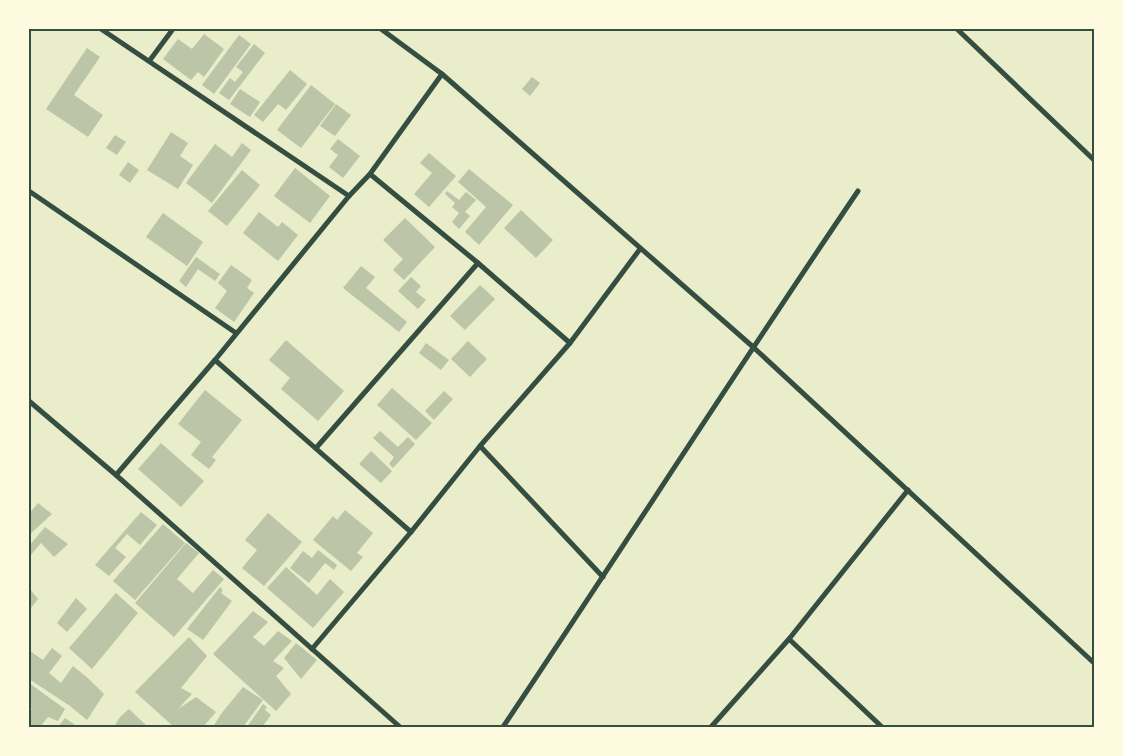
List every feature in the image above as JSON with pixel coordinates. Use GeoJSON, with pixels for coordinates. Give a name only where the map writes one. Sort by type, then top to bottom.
{"type":"FeatureCollection","features":[{"type":"Feature","properties":{"kind":"street"},"geometry":{"type":"LineString","coordinates":[[101,29],[150,60],[349,196]]}},
{"type":"Feature","properties":{"kind":"street"},"geometry":{"type":"LineString","coordinates":[[150,60],[173,29]]}},
{"type":"Feature","properties":{"kind":"street"},"geometry":{"type":"LineString","coordinates":[[381,29],[442,74],[752,346],[1094,663]]}},
{"type":"Feature","properties":{"kind":"street"},"geometry":{"type":"LineString","coordinates":[[957,29],[1094,160]]}},
{"type":"Feature","properties":{"kind":"street"},"geometry":{"type":"LineString","coordinates":[[116,475],[214,360],[349,196],[370,174],[442,74]]}},
{"type":"Feature","properties":{"kind":"street"},"geometry":{"type":"LineString","coordinates":[[370,174],[478,263],[570,343]]}},
{"type":"Feature","properties":{"kind":"street"},"geometry":{"type":"LineString","coordinates":[[29,190],[236,333]]}},
{"type":"Feature","properties":{"kind":"street"},"geometry":{"type":"LineString","coordinates":[[503,727],[604,577],[752,346],[858,191]]}},
{"type":"Feature","properties":{"kind":"street"},"geometry":{"type":"LineString","coordinates":[[312,649],[411,532],[480,446],[570,343],[640,249]]}},
{"type":"Feature","properties":{"kind":"street"},"geometry":{"type":"LineString","coordinates":[[316,448],[478,263]]}},
{"type":"Feature","properties":{"kind":"street"},"geometry":{"type":"LineString","coordinates":[[214,360],[411,532]]}},
{"type":"Feature","properties":{"kind":"street"},"geometry":{"type":"LineString","coordinates":[[29,400],[400,727]]}},
{"type":"Feature","properties":{"kind":"street"},"geometry":{"type":"LineString","coordinates":[[480,446],[604,577]]}},
{"type":"Feature","properties":{"kind":"street"},"geometry":{"type":"LineString","coordinates":[[711,727],[789,639],[908,490]]}},
{"type":"Feature","properties":{"kind":"street"},"geometry":{"type":"LineString","coordinates":[[789,639],[882,727]]}},
{"type":"Feature","properties":{"kind":"building"},"geometry":{"type":"Polygon","coordinates":[[[204,34],[224,49],[204,77],[198,72],[191,80],[163,59],[178,39],[192,49],[204,34]]]}},
{"type":"Feature","properties":{"kind":"building"},"geometry":{"type":"Polygon","coordinates":[[[239,35],[251,44],[214,94],[202,85],[239,35]]]}},
{"type":"Feature","properties":{"kind":"building"},"geometry":{"type":"Polygon","coordinates":[[[254,44],[265,53],[229,100],[219,93],[230,78],[235,82],[243,72],[236,67],[254,44]]]}},
{"type":"Feature","properties":{"kind":"building"},"geometry":{"type":"Polygon","coordinates":[[[87,48],[100,57],[74,95],[103,115],[88,137],[46,109],[87,48]]]}},
{"type":"Feature","properties":{"kind":"building"},"geometry":{"type":"Polygon","coordinates":[[[290,70],[307,84],[286,110],[278,104],[263,122],[254,115],[290,70]]]}},
{"type":"Feature","properties":{"kind":"building"},"geometry":{"type":"Polygon","coordinates":[[[532,77],[540,83],[530,96],[522,89],[532,77]]]}},
{"type":"Feature","properties":{"kind":"building"},"geometry":{"type":"Polygon","coordinates":[[[311,85],[335,104],[301,148],[277,130],[311,85]]]}},
{"type":"Feature","properties":{"kind":"building"},"geometry":{"type":"Polygon","coordinates":[[[240,89],[260,102],[250,117],[230,104],[240,89]]]}},
{"type":"Feature","properties":{"kind":"building"},"geometry":{"type":"Polygon","coordinates":[[[336,104],[351,115],[335,136],[320,126],[336,104]]]}},
{"type":"Feature","properties":{"kind":"building"},"geometry":{"type":"Polygon","coordinates":[[[171,132],[188,143],[180,156],[193,165],[178,189],[147,170],[171,132]]]}},
{"type":"Feature","properties":{"kind":"building"},"geometry":{"type":"Polygon","coordinates":[[[115,135],[126,142],[117,155],[106,148],[115,135]]]}},
{"type":"Feature","properties":{"kind":"building"},"geometry":{"type":"Polygon","coordinates":[[[338,139],[360,156],[343,178],[329,167],[338,155],[330,149],[338,139]]]}},
{"type":"Feature","properties":{"kind":"building"},"geometry":{"type":"Polygon","coordinates":[[[242,143],[251,150],[212,203],[186,183],[215,144],[232,157],[242,143]]]}},
{"type":"Feature","properties":{"kind":"building"},"geometry":{"type":"Polygon","coordinates":[[[429,153],[456,176],[429,207],[414,194],[432,173],[420,163],[429,153]]]}},
{"type":"Feature","properties":{"kind":"building"},"geometry":{"type":"Polygon","coordinates":[[[128,162],[139,170],[130,183],[119,175],[128,162]]]}},
{"type":"Feature","properties":{"kind":"building"},"geometry":{"type":"Polygon","coordinates":[[[295,168],[330,196],[310,223],[274,196],[295,168]]]}},
{"type":"Feature","properties":{"kind":"building"},"geometry":{"type":"Polygon","coordinates":[[[469,169],[513,205],[479,245],[465,232],[486,207],[458,182],[469,169]]]}},
{"type":"Feature","properties":{"kind":"building"},"geometry":{"type":"Polygon","coordinates":[[[242,170],[260,185],[227,226],[208,211],[242,170]]]}},
{"type":"Feature","properties":{"kind":"building"},"geometry":{"type":"Polygon","coordinates":[[[447,191],[459,200],[466,192],[476,200],[465,212],[470,216],[459,229],[452,222],[459,213],[452,207],[455,203],[445,194],[447,191]]]}},
{"type":"Feature","properties":{"kind":"building"},"geometry":{"type":"Polygon","coordinates":[[[521,210],[553,240],[536,258],[504,228],[521,210]]]}},
{"type":"Feature","properties":{"kind":"building"},"geometry":{"type":"Polygon","coordinates":[[[259,212],[278,227],[282,222],[298,235],[278,261],[243,233],[259,212]]]}},
{"type":"Feature","properties":{"kind":"building"},"geometry":{"type":"Polygon","coordinates":[[[163,213],[203,242],[187,266],[146,237],[163,213]]]}},
{"type":"Feature","properties":{"kind":"building"},"geometry":{"type":"Polygon","coordinates":[[[405,218],[435,247],[404,280],[393,270],[403,259],[383,240],[405,218]]]}},
{"type":"Feature","properties":{"kind":"building"},"geometry":{"type":"Polygon","coordinates":[[[196,257],[220,274],[215,281],[198,269],[186,287],[179,281],[196,257]]]}},
{"type":"Feature","properties":{"kind":"building"},"geometry":{"type":"Polygon","coordinates":[[[231,265],[252,280],[247,288],[254,293],[234,322],[215,308],[227,291],[218,283],[231,265]]]}},
{"type":"Feature","properties":{"kind":"building"},"geometry":{"type":"Polygon","coordinates":[[[361,266],[375,277],[366,288],[407,322],[399,332],[343,288],[361,266]]]}},
{"type":"Feature","properties":{"kind":"building"},"geometry":{"type":"Polygon","coordinates":[[[411,277],[421,286],[416,292],[426,300],[418,309],[398,291],[411,277]]]}},
{"type":"Feature","properties":{"kind":"building"},"geometry":{"type":"Polygon","coordinates":[[[480,285],[495,299],[465,330],[450,316],[480,285]]]}},
{"type":"Feature","properties":{"kind":"building"},"geometry":{"type":"Polygon","coordinates":[[[286,340],[344,391],[318,421],[281,389],[290,378],[269,360],[286,340]]]}},
{"type":"Feature","properties":{"kind":"building"},"geometry":{"type":"Polygon","coordinates":[[[468,341],[487,359],[470,377],[451,359],[468,341]]]}},
{"type":"Feature","properties":{"kind":"building"},"geometry":{"type":"Polygon","coordinates":[[[426,343],[449,360],[441,370],[419,353],[426,343]]]}},
{"type":"Feature","properties":{"kind":"building"},"geometry":{"type":"Polygon","coordinates":[[[392,388],[432,423],[416,440],[377,405],[392,388]]]}},
{"type":"Feature","properties":{"kind":"building"},"geometry":{"type":"Polygon","coordinates":[[[205,390],[242,420],[212,457],[216,460],[209,469],[191,455],[201,442],[178,424],[205,390]]]}},
{"type":"Feature","properties":{"kind":"building"},"geometry":{"type":"Polygon","coordinates":[[[444,391],[453,399],[434,420],[425,411],[444,391]]]}},
{"type":"Feature","properties":{"kind":"building"},"geometry":{"type":"Polygon","coordinates":[[[380,431],[398,447],[408,437],[415,444],[393,468],[389,464],[394,457],[373,438],[380,431]]]}},
{"type":"Feature","properties":{"kind":"building"},"geometry":{"type":"Polygon","coordinates":[[[161,443],[204,481],[181,507],[138,469],[161,443]]]}},
{"type":"Feature","properties":{"kind":"building"},"geometry":{"type":"Polygon","coordinates":[[[371,451],[392,471],[381,483],[359,464],[371,451]]]}},
{"type":"Feature","properties":{"kind":"building"},"geometry":{"type":"Polygon","coordinates":[[[38,503],[52,514],[29,535],[29,514],[38,503]]]}},
{"type":"Feature","properties":{"kind":"building"},"geometry":{"type":"Polygon","coordinates":[[[345,510],[373,533],[357,553],[363,557],[351,571],[313,540],[333,516],[337,520],[345,510]]]}},
{"type":"Feature","properties":{"kind":"building"},"geometry":{"type":"Polygon","coordinates":[[[141,512],[157,525],[140,545],[127,534],[115,548],[126,557],[109,576],[95,565],[141,512]]]}},
{"type":"Feature","properties":{"kind":"building"},"geometry":{"type":"Polygon","coordinates":[[[268,513],[302,542],[264,586],[242,568],[257,550],[245,540],[268,513]]]}},
{"type":"Feature","properties":{"kind":"building"},"geometry":{"type":"Polygon","coordinates":[[[163,524],[185,543],[135,600],[113,581],[163,524]]]}},
{"type":"Feature","properties":{"kind":"building"},"geometry":{"type":"Polygon","coordinates":[[[45,527],[68,544],[54,557],[41,543],[29,557],[29,546],[45,527]]]}},
{"type":"Feature","properties":{"kind":"building"},"geometry":{"type":"Polygon","coordinates":[[[186,543],[199,553],[177,579],[193,593],[213,570],[224,579],[174,637],[135,603],[186,543]]]}},
{"type":"Feature","properties":{"kind":"building"},"geometry":{"type":"Polygon","coordinates":[[[318,550],[337,565],[334,570],[325,563],[309,583],[290,568],[303,551],[312,558],[318,550]]]}},
{"type":"Feature","properties":{"kind":"building"},"geometry":{"type":"Polygon","coordinates":[[[286,567],[317,595],[330,579],[344,592],[313,628],[267,588],[286,567]]]}},
{"type":"Feature","properties":{"kind":"building"},"geometry":{"type":"Polygon","coordinates":[[[220,587],[223,590],[221,593],[232,601],[203,640],[187,629],[220,587]]]}},
{"type":"Feature","properties":{"kind":"building"},"geometry":{"type":"Polygon","coordinates":[[[29,588],[38,599],[31,608],[29,606],[29,588]]]}},
{"type":"Feature","properties":{"kind":"building"},"geometry":{"type":"Polygon","coordinates":[[[116,593],[138,613],[92,669],[69,648],[116,593]]]}},
{"type":"Feature","properties":{"kind":"building"},"geometry":{"type":"Polygon","coordinates":[[[76,598],[87,609],[67,632],[57,623],[76,598]]]}},
{"type":"Feature","properties":{"kind":"building"},"geometry":{"type":"Polygon","coordinates":[[[253,611],[268,622],[253,637],[264,646],[278,631],[292,641],[273,661],[284,668],[276,676],[291,694],[276,711],[213,654],[253,611]]]}},
{"type":"Feature","properties":{"kind":"building"},"geometry":{"type":"Polygon","coordinates":[[[189,637],[207,656],[181,688],[192,694],[178,709],[196,697],[216,712],[203,727],[174,727],[135,692],[189,637]]]}},
{"type":"Feature","properties":{"kind":"building"},"geometry":{"type":"Polygon","coordinates":[[[296,643],[317,660],[301,679],[284,658],[296,643]]]}},
{"type":"Feature","properties":{"kind":"building"},"geometry":{"type":"Polygon","coordinates":[[[52,648],[62,656],[49,673],[61,683],[73,666],[104,694],[87,720],[70,706],[29,679],[30,651],[43,660],[52,648]]]}},
{"type":"Feature","properties":{"kind":"building"},"geometry":{"type":"Polygon","coordinates":[[[29,683],[65,709],[58,721],[48,717],[40,727],[29,727],[29,713],[32,709],[29,707],[29,683]]]}},
{"type":"Feature","properties":{"kind":"building"},"geometry":{"type":"Polygon","coordinates":[[[243,687],[263,700],[243,727],[213,727],[221,714],[243,687]]]}},
{"type":"Feature","properties":{"kind":"building"},"geometry":{"type":"Polygon","coordinates":[[[263,704],[267,707],[265,710],[271,715],[262,727],[247,727],[263,704]]]}},
{"type":"Feature","properties":{"kind":"building"},"geometry":{"type":"Polygon","coordinates":[[[129,709],[148,727],[114,727],[120,717],[129,709]]]}},
{"type":"Feature","properties":{"kind":"building"},"geometry":{"type":"Polygon","coordinates":[[[65,718],[78,727],[58,727],[65,718]]]}}]}
